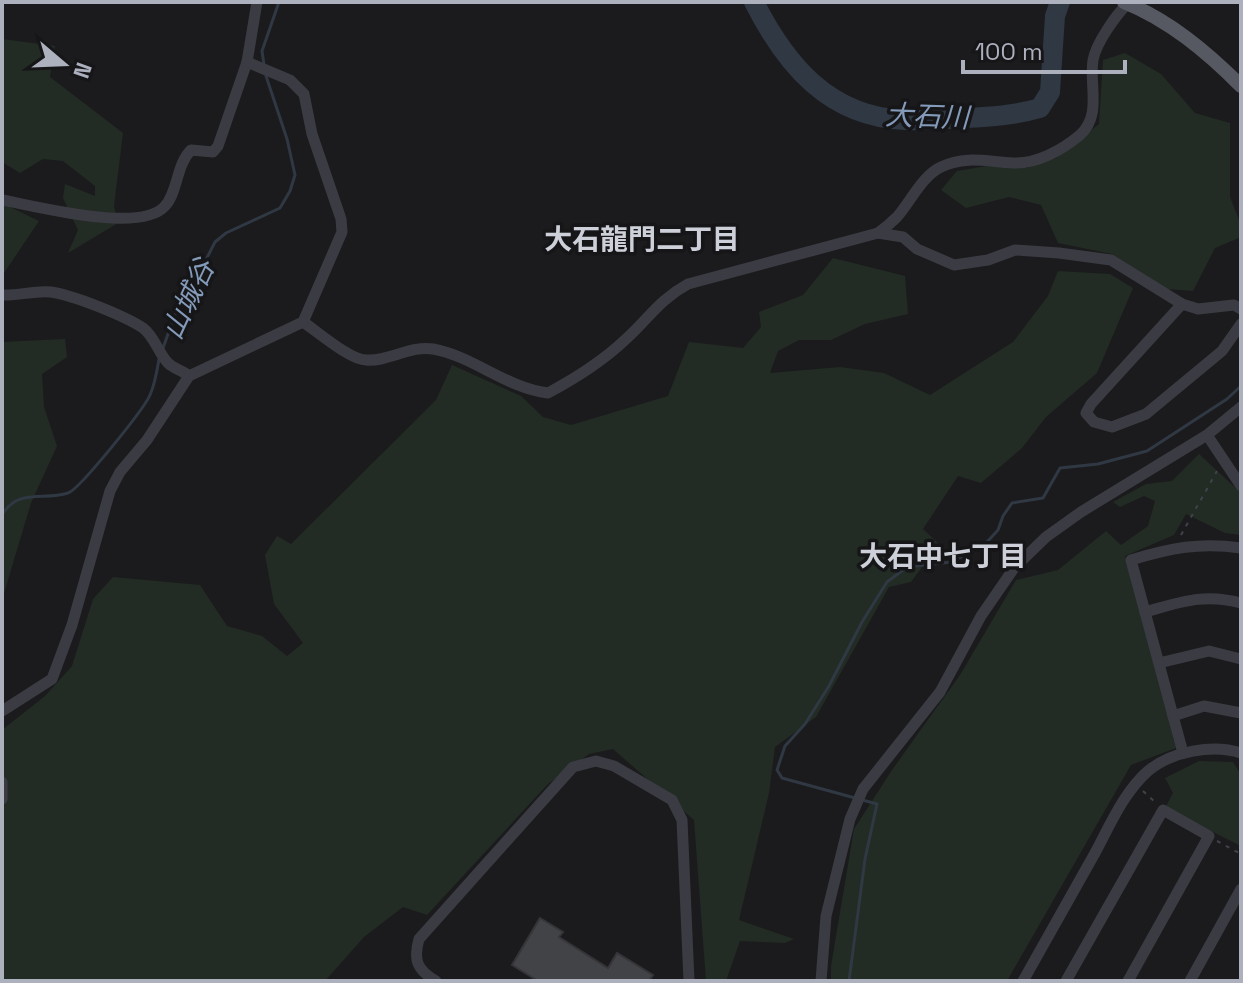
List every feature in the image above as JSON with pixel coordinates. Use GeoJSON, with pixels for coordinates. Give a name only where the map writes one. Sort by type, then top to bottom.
{"type":"FeatureCollection","features":[{"type":"Feature","properties":{"kind":"main road"},"geometry":{"type":"LineString","coordinates":[[1126,2],[1167,25],[1213,57],[1241,86]]}},
{"type":"Feature","properties":{"kind":"street"},"geometry":{"type":"LineString","coordinates":[[2,200],[119,220],[154,213],[166,205],[185,156],[191,150],[213,152],[218,146],[247,62],[257,2]]}},
{"type":"Feature","properties":{"kind":"street"},"geometry":{"type":"LineString","coordinates":[[878,233],[895,219],[938,167],[980,158],[1014,163],[1034,161],[1079,136],[1091,123],[1094,105],[1093,57],[1111,20],[1126,2]]}},
{"type":"Feature","properties":{"kind":"street"},"geometry":{"type":"LineString","coordinates":[[2,711],[52,679],[72,625],[110,491],[120,472],[147,440],[189,376],[303,322],[342,232],[341,219],[312,134],[304,94],[290,80],[247,62]]}},
{"type":"Feature","properties":{"kind":"street"},"geometry":{"type":"LineString","coordinates":[[303,322],[365,361],[429,348],[448,353],[512,384],[548,393],[575,379],[612,352],[666,296],[688,284],[878,233],[903,237],[917,249],[954,265],[988,260],[1015,250],[1111,260],[1182,304],[1198,309],[1234,305],[1241,309]]}},
{"type":"Feature","properties":{"kind":"street"},"geometry":{"type":"LineString","coordinates":[[2,295],[48,291],[124,319],[143,328],[170,365],[189,376]]}},
{"type":"Feature","properties":{"kind":"street"},"geometry":{"type":"LineString","coordinates":[[1182,304],[1091,404],[1086,413],[1094,422],[1112,427],[1146,414],[1222,351],[1241,324]]}},
{"type":"Feature","properties":{"kind":"street"},"geometry":{"type":"LineString","coordinates":[[821,981],[826,916],[854,809],[863,789],[940,692],[981,616],[1014,568],[1046,537],[1081,512],[1207,435],[1241,407]]}},
{"type":"Feature","properties":{"kind":"street"},"geometry":{"type":"LineString","coordinates":[[1207,435],[1241,486]]}},
{"type":"Feature","properties":{"kind":"street"},"geometry":{"type":"LineString","coordinates":[[1183,753],[1131,560],[1174,547],[1241,548]]}},
{"type":"Feature","properties":{"kind":"street"},"geometry":{"type":"LineString","coordinates":[[1145,612],[1199,597],[1241,603]]}},
{"type":"Feature","properties":{"kind":"street"},"geometry":{"type":"LineString","coordinates":[[1159,663],[1209,651],[1241,659]]}},
{"type":"Feature","properties":{"kind":"street"},"geometry":{"type":"LineString","coordinates":[[1173,716],[1204,706],[1241,713]]}},
{"type":"Feature","properties":{"kind":"street"},"geometry":{"type":"LineString","coordinates":[[1026,980],[1124,800],[1149,770],[1183,753],[1229,749],[1241,753]]}},
{"type":"Feature","properties":{"kind":"street"},"geometry":{"type":"LineString","coordinates":[[436,981],[423,973],[414,953],[419,939],[573,767],[596,761],[614,766],[672,800],[682,820],[689,981]]}},
{"type":"Feature","properties":{"kind":"street"},"geometry":{"type":"LineString","coordinates":[[2,782],[2,799]]}},
{"type":"Feature","properties":{"kind":"street"},"geometry":{"type":"LineString","coordinates":[[1066,981],[1163,810],[1209,836],[1128,981]]}},
{"type":"Feature","properties":{"kind":"street"},"geometry":{"type":"LineString","coordinates":[[1190,981],[1241,889]]}},
{"type":"Feature","properties":{"kind":"path"},"geometry":{"type":"LineString","coordinates":[[1174,547],[1223,461]]}},
{"type":"Feature","properties":{"kind":"path"},"geometry":{"type":"LineString","coordinates":[[1137,784],[1163,810]]}},
{"type":"Feature","properties":{"kind":"path"},"geometry":{"type":"LineString","coordinates":[[1209,836],[1241,854]]}},
{"type":"Feature","properties":{"kind":"shaded area"},"geometry":{"type":"Polygon","coordinates":[[[2,39],[55,46],[50,77],[123,133],[114,206],[118,223],[68,253],[78,230],[63,198],[65,184],[95,196],[95,186],[63,161],[43,159],[20,173],[2,162],[2,39]]]}},
{"type":"Feature","properties":{"kind":"shaded area"},"geometry":{"type":"Polygon","coordinates":[[[1125,53],[1161,74],[1195,113],[1230,123],[1230,197],[1241,225],[1241,237],[1215,248],[1193,291],[1166,289],[1112,254],[1058,243],[1041,205],[1009,197],[966,208],[941,190],[957,171],[987,166],[1026,168],[1056,158],[1099,124],[1103,60],[1125,53]]]}},
{"type":"Feature","properties":{"kind":"shaded area"},"geometry":{"type":"Polygon","coordinates":[[[2,203],[39,221],[2,276],[2,203]]]}},
{"type":"Feature","properties":{"kind":"shaded area"},"geometry":{"type":"Polygon","coordinates":[[[833,258],[905,276],[908,314],[865,324],[831,340],[799,340],[778,351],[770,373],[840,367],[884,373],[930,395],[1013,342],[1048,296],[1058,271],[1110,274],[1133,288],[1097,373],[1046,417],[1022,448],[981,483],[958,476],[923,529],[939,544],[911,582],[889,587],[816,717],[775,747],[769,793],[739,920],[794,939],[785,943],[740,941],[726,981],[706,981],[694,820],[613,749],[589,754],[548,784],[427,915],[403,907],[364,937],[325,981],[2,981],[2,730],[45,696],[72,666],[93,599],[113,577],[200,585],[227,626],[262,636],[287,656],[303,643],[274,604],[265,555],[277,536],[291,544],[436,400],[452,365],[521,396],[543,417],[571,425],[668,396],[689,342],[743,348],[761,327],[759,312],[803,295],[833,258]]]}},
{"type":"Feature","properties":{"kind":"shaded area"},"geometry":{"type":"Polygon","coordinates":[[[65,339],[67,357],[42,374],[44,407],[57,446],[31,503],[2,600],[2,342],[65,339]]]}},
{"type":"Feature","properties":{"kind":"shaded area"},"geometry":{"type":"Polygon","coordinates":[[[1199,454],[1241,493],[1241,535],[1225,533],[1186,514],[1174,535],[1125,556],[1176,748],[1131,765],[1007,981],[831,981],[854,829],[960,675],[1016,580],[1058,570],[1106,531],[1121,545],[1148,526],[1155,501],[1144,496],[1120,507],[1113,502],[1146,484],[1172,481],[1199,454]]]}},
{"type":"Feature","properties":{"kind":"shaded area"},"geometry":{"type":"Polygon","coordinates":[[[1199,761],[1233,762],[1241,775],[1241,846],[1165,808],[1173,793],[1165,778],[1199,761]]]}},
{"type":"Feature","properties":{"kind":"building"},"geometry":{"type":"Polygon","coordinates":[[[540,918],[563,932],[559,937],[608,968],[617,953],[653,975],[649,981],[538,981],[512,965],[540,918]]]}},
{"type":"Feature","properties":{"kind":"waterway","name":"山城谷"},"geometry":{"type":"LineString","coordinates":[[264,65],[262,51],[279,2]]}},
{"type":"Feature","properties":{"kind":"waterway","name":"大石川"},"geometry":{"type":"LineString","coordinates":[[754,2],[780,47],[813,84],[854,109],[878,117],[905,120],[994,116],[1040,108],[1050,92],[1055,16],[1060,2]]}},
{"type":"Feature","properties":{"kind":"waterway","name":"山城谷"},"geometry":{"type":"LineString","coordinates":[[163,348],[176,312],[215,242],[226,233],[280,208],[290,191],[295,175],[287,139],[266,76]]}},
{"type":"Feature","properties":{"kind":"waterway","name":"山城谷"},"geometry":{"type":"LineString","coordinates":[[2,515],[8,507],[23,498],[59,495],[74,489],[111,448],[145,403],[153,386],[159,359]]}},
{"type":"Feature","properties":{"kind":"waterway"},"geometry":{"type":"LineString","coordinates":[[849,981],[865,859],[877,804],[782,778],[777,770],[785,746],[805,724],[829,686],[887,582],[907,567],[951,562],[987,542],[998,530],[1012,503],[1043,498],[1060,468],[1098,464],[1147,451],[1227,399],[1241,386]]}},
{"type":"Feature","properties":{"kind":"district","name":"大石龍門二丁目"},"geometry":{"type":"Point","coordinates":[642,239]}},
{"type":"Feature","properties":{"kind":"district","name":"大石中七丁目"},"geometry":{"type":"Point","coordinates":[943,556]}}]}
